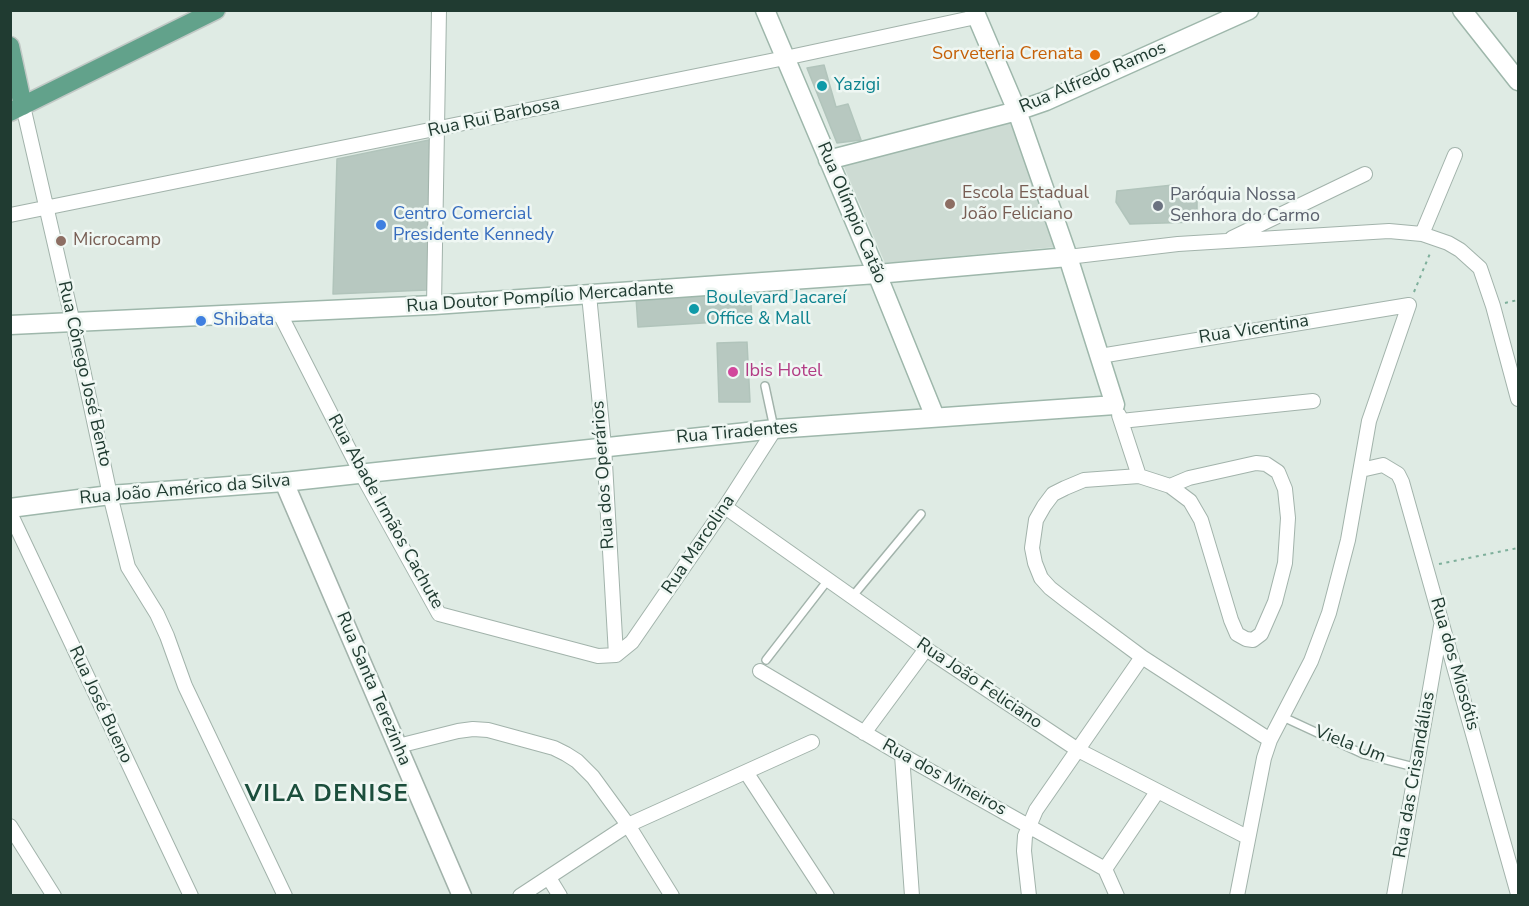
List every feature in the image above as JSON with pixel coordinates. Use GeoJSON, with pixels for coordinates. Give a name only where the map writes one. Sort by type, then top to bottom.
{"type":"FeatureCollection","features":[{"type":"Feature","properties":{"kind":"main road"},"geometry":{"type":"LineString","coordinates":[[12,59],[17,109],[216,10]]}},
{"type":"Feature","properties":{"kind":"main road","name":"Rua Olímpio Catão"},"geometry":{"type":"LineString","coordinates":[[765,10],[935,417]]}},
{"type":"Feature","properties":{"kind":"main road","name":"Rua Alfredo Ramos"},"geometry":{"type":"LineString","coordinates":[[828,160],[1017,111],[1046,101],[1249,10]]}},
{"type":"Feature","properties":{"kind":"main road"},"geometry":{"type":"LineString","coordinates":[[1462,10],[1517,78]]}},
{"type":"Feature","properties":{"kind":"main road"},"geometry":{"type":"LineString","coordinates":[[975,14],[1017,111],[1068,257],[1118,413]]}},
{"type":"Feature","properties":{"kind":"main road","name":"Rua Doutor Pompílio Mercadante"},"geometry":{"type":"LineString","coordinates":[[10,325],[434,305],[877,274],[1068,257]]}},
{"type":"Feature","properties":{"kind":"main road","name":"Rua Tiradentes"},"geometry":{"type":"LineString","coordinates":[[361,473],[775,429],[935,417],[1118,413]]}},
{"type":"Feature","properties":{"kind":"main road","name":"Rua João Américo da Silva"},"geometry":{"type":"LineString","coordinates":[[10,508],[110,495],[284,482],[361,473]]}},
{"type":"Feature","properties":{"kind":"main road","name":"Rua Santa Terezinha"},"geometry":{"type":"LineString","coordinates":[[284,482],[462,896]]}},
{"type":"Feature","properties":{"kind":"street"},"geometry":{"type":"LineString","coordinates":[[434,305],[439,10]]}},
{"type":"Feature","properties":{"kind":"street","name":"Rua Rui Barbosa"},"geometry":{"type":"LineString","coordinates":[[10,215],[785,58],[975,14]]}},
{"type":"Feature","properties":{"kind":"street","name":"Rua Cônego José Bento"},"geometry":{"type":"LineString","coordinates":[[17,109],[46,208],[128,567],[157,614],[185,686],[285,896]]}},
{"type":"Feature","properties":{"kind":"street"},"geometry":{"type":"LineString","coordinates":[[1422,234],[1455,155]]}},
{"type":"Feature","properties":{"kind":"street"},"geometry":{"type":"LineString","coordinates":[[1224,242],[1365,174]]}},
{"type":"Feature","properties":{"kind":"street"},"geometry":{"type":"LineString","coordinates":[[1068,257],[1178,244],[1389,231],[1422,234],[1460,250],[1479,268],[1490,297],[1518,399]]}},
{"type":"Feature","properties":{"kind":"street","name":"Rua dos Operários"},"geometry":{"type":"LineString","coordinates":[[589,295],[604,446],[616,655]]}},
{"type":"Feature","properties":{"kind":"street"},"geometry":{"type":"LineString","coordinates":[[1237,896],[1264,758],[1270,740],[1311,661],[1329,613],[1348,540],[1369,421],[1409,304]]}},
{"type":"Feature","properties":{"kind":"street","name":"Rua Vicentina"},"geometry":{"type":"LineString","coordinates":[[1100,356],[1409,304]]}},
{"type":"Feature","properties":{"kind":"street","name":"Rua Abade Irmãos Cachute"},"geometry":{"type":"LineString","coordinates":[[279,312],[361,473],[441,616],[598,656],[616,655]]}},
{"type":"Feature","properties":{"kind":"street"},"geometry":{"type":"LineString","coordinates":[[1139,476],[1118,413],[1313,400]]}},
{"type":"Feature","properties":{"kind":"street","name":"Rua Marcolina"},"geometry":{"type":"LineString","coordinates":[[616,655],[632,642],[725,507],[775,429]]}},
{"type":"Feature","properties":{"kind":"street"},"geometry":{"type":"LineString","coordinates":[[1170,486],[1189,478],[1256,463],[1266,464],[1278,472],[1285,489],[1288,518],[1285,563],[1275,602],[1261,634],[1253,640],[1237,634],[1201,520],[1191,501],[1170,486],[1139,476],[1084,480],[1053,494],[1036,520],[1032,548],[1035,563],[1041,578],[1050,588],[1142,657],[1270,740]]}},
{"type":"Feature","properties":{"kind":"street","name":"Rua dos Miosótis"},"geometry":{"type":"LineString","coordinates":[[1361,471],[1383,465],[1398,474],[1402,482],[1518,894]]}},
{"type":"Feature","properties":{"kind":"street","name":"Rua João Feliciano"},"geometry":{"type":"LineString","coordinates":[[725,507],[926,649],[1078,750],[1247,837]]}},
{"type":"Feature","properties":{"kind":"street","name":"Rua José Bueno"},"geometry":{"type":"LineString","coordinates":[[10,513],[191,896]]}},
{"type":"Feature","properties":{"kind":"street","name":"Rua das Crisandálias"},"geometry":{"type":"LineString","coordinates":[[1394,896],[1442,620]]}},
{"type":"Feature","properties":{"kind":"street"},"geometry":{"type":"LineString","coordinates":[[864,733],[926,649]]}},
{"type":"Feature","properties":{"kind":"street"},"geometry":{"type":"LineString","coordinates":[[1029,896],[1024,851],[1025,836],[1036,810],[1142,657]]}},
{"type":"Feature","properties":{"kind":"street","name":"Rua dos Mineiros"},"geometry":{"type":"LineString","coordinates":[[763,665],[864,733],[1105,869]]}},
{"type":"Feature","properties":{"kind":"street"},"geometry":{"type":"LineString","coordinates":[[398,746],[458,730],[473,729],[488,730],[554,748],[577,761],[593,777],[628,825],[672,896]]}},
{"type":"Feature","properties":{"kind":"street"},"geometry":{"type":"LineString","coordinates":[[520,896],[628,825],[812,742]]}},
{"type":"Feature","properties":{"kind":"street"},"geometry":{"type":"LineString","coordinates":[[902,755],[912,896]]}},
{"type":"Feature","properties":{"kind":"street"},"geometry":{"type":"LineString","coordinates":[[746,772],[827,896]]}},
{"type":"Feature","properties":{"kind":"street"},"geometry":{"type":"LineString","coordinates":[[1116,896],[1105,869],[1157,792]]}},
{"type":"Feature","properties":{"kind":"street"},"geometry":{"type":"LineString","coordinates":[[13,835],[54,896]]}},
{"type":"Feature","properties":{"kind":"street"},"geometry":{"type":"LineString","coordinates":[[549,878],[560,896]]}},
{"type":"Feature","properties":{"kind":"lane"},"geometry":{"type":"LineString","coordinates":[[765,386],[775,429]]}},
{"type":"Feature","properties":{"kind":"lane"},"geometry":{"type":"LineString","coordinates":[[852,597],[921,514]]}},
{"type":"Feature","properties":{"kind":"lane"},"geometry":{"type":"LineString","coordinates":[[763,665],[828,580]]}},
{"type":"Feature","properties":{"kind":"lane","name":"Viela Um"},"geometry":{"type":"LineString","coordinates":[[1283,717],[1363,754],[1418,768]]}},
{"type":"Feature","properties":{"kind":"path"},"geometry":{"type":"LineString","coordinates":[[1409,304],[1436,240]]}},
{"type":"Feature","properties":{"kind":"path"},"geometry":{"type":"LineString","coordinates":[[1427,567],[1518,548]]}},
{"type":"Feature","properties":{"kind":"shaded area","name":"Escola Estadual João Feliciano"},"geometry":{"type":"Polygon","coordinates":[[[1011,119],[1055,247],[885,263],[842,162],[1011,119]]]}},
{"type":"Feature","properties":{"kind":"building","name":"Yazigi"},"geometry":{"type":"Polygon","coordinates":[[[824,65],[836,107],[848,104],[861,140],[837,143],[807,68],[824,65]]]}},
{"type":"Feature","properties":{"kind":"building","name":"Centro Comercial Presidente Kennedy"},"geometry":{"type":"Polygon","coordinates":[[[429,140],[427,290],[333,294],[337,159],[429,140]]]}},
{"type":"Feature","properties":{"kind":"building","name":"Paróquia Nossa Senhora do Carmo"},"geometry":{"type":"Polygon","coordinates":[[[1173,185],[1197,201],[1197,222],[1130,224],[1116,202],[1117,191],[1173,185]]]}},
{"type":"Feature","properties":{"kind":"building","name":"Boulevard Jacareí Office & Mall"},"geometry":{"type":"Polygon","coordinates":[[[750,290],[752,320],[638,327],[636,297],[750,290]]]}},
{"type":"Feature","properties":{"kind":"building","name":"Ibis Hotel"},"geometry":{"type":"Polygon","coordinates":[[[747,342],[750,402],[719,402],[717,343],[747,342]]]}},
{"type":"Feature","properties":{"kind":"place","name":"Sorveteria Crenata"},"geometry":{"type":"Point","coordinates":[1095,55]}},
{"type":"Feature","properties":{"kind":"place","name":"Yazigi"},"geometry":{"type":"Point","coordinates":[822,86]}},
{"type":"Feature","properties":{"kind":"place","name":"Escola Estadual João Feliciano"},"geometry":{"type":"Point","coordinates":[950,204]}},
{"type":"Feature","properties":{"kind":"place","name":"Paróquia Nossa Senhora do Carmo"},"geometry":{"type":"Point","coordinates":[1158,206]}},
{"type":"Feature","properties":{"kind":"place","name":"Centro Comercial Presidente Kennedy"},"geometry":{"type":"Point","coordinates":[381,225]}},
{"type":"Feature","properties":{"kind":"place","name":"Microcamp"},"geometry":{"type":"Point","coordinates":[61,241]}},
{"type":"Feature","properties":{"kind":"place","name":"Boulevard Jacareí Office & Mall"},"geometry":{"type":"Point","coordinates":[694,309]}},
{"type":"Feature","properties":{"kind":"place","name":"Shibata"},"geometry":{"type":"Point","coordinates":[201,321]}},
{"type":"Feature","properties":{"kind":"place","name":"Ibis Hotel"},"geometry":{"type":"Point","coordinates":[733,372]}},
{"type":"Feature","properties":{"kind":"district","name":"VILA DENISE"},"geometry":{"type":"Point","coordinates":[327,795]}}]}
